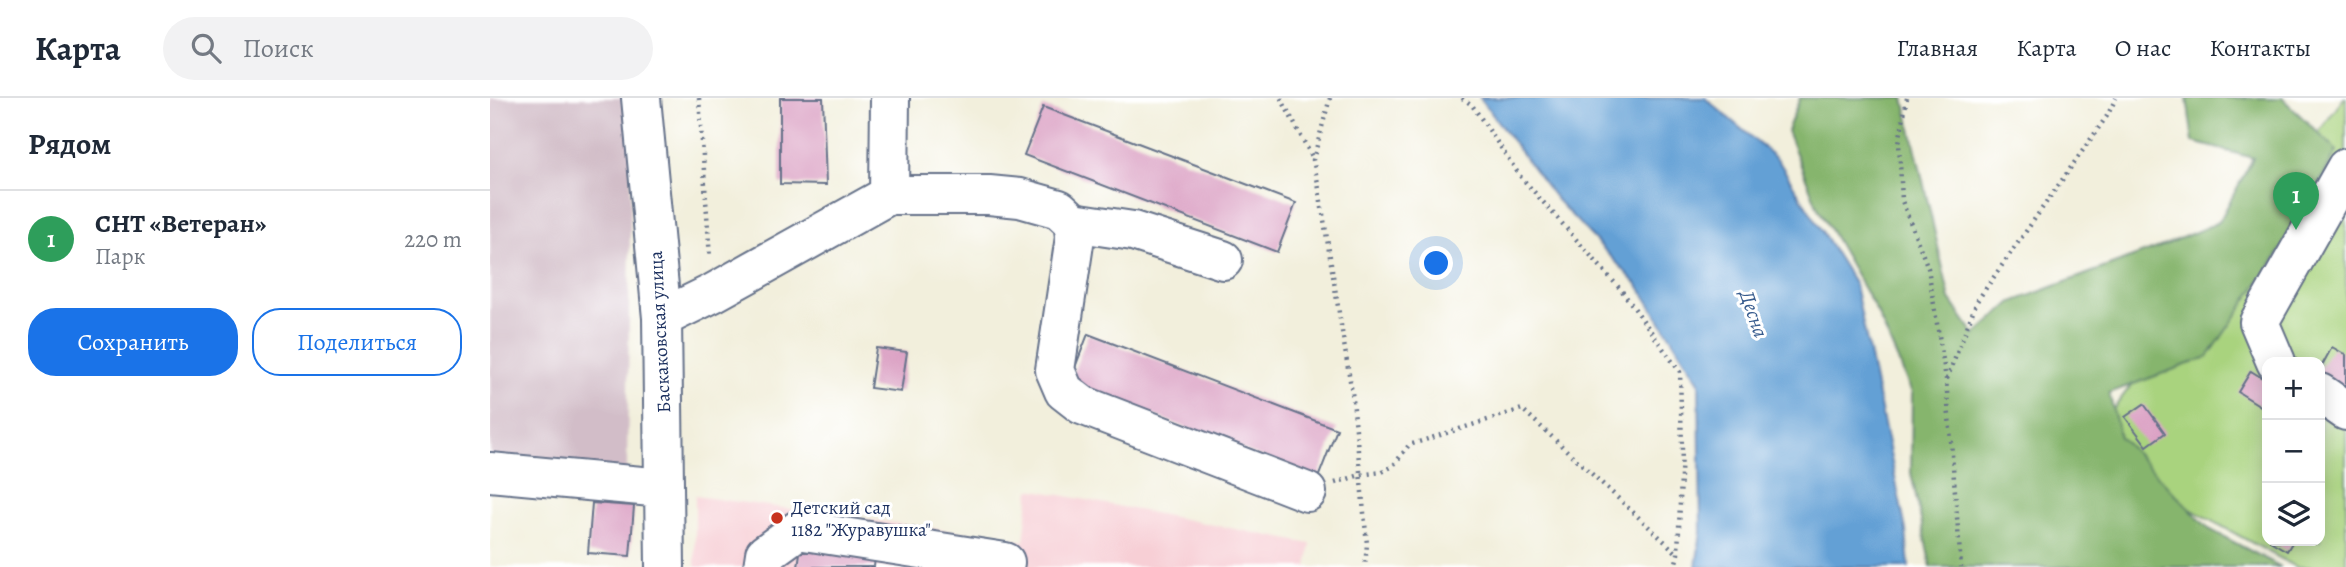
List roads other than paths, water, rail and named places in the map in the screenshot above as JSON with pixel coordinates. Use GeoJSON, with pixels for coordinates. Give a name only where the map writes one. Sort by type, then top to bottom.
{"type":"FeatureCollection","features":[{"type":"Feature","properties":{"kind":"street","name":"Баскаковская улица"},"geometry":{"type":"LineString","coordinates":[[641,98],[662,318],[665,567]]}},
{"type":"Feature","properties":{"kind":"street"},"geometry":{"type":"LineString","coordinates":[[889,195],[890,98]]}},
{"type":"Feature","properties":{"kind":"street"},"geometry":{"type":"LineString","coordinates":[[2272,357],[2259,322],[2346,168]]}},
{"type":"Feature","properties":{"kind":"street"},"geometry":{"type":"LineString","coordinates":[[662,318],[889,195],[989,195],[1020,198],[1059,209],[1073,222],[1133,231],[1223,260]]}},
{"type":"Feature","properties":{"kind":"street"},"geometry":{"type":"LineString","coordinates":[[1073,222],[1075,237],[1055,370],[1064,391],[1082,405],[1307,492]]}},
{"type":"Feature","properties":{"kind":"street"},"geometry":{"type":"LineString","coordinates":[[2325,396],[2346,411]]}},
{"type":"Feature","properties":{"kind":"street"},"geometry":{"type":"LineString","coordinates":[[490,472],[663,488]]}},
{"type":"Feature","properties":{"kind":"street"},"geometry":{"type":"LineString","coordinates":[[764,567],[765,554],[798,530],[1004,562],[1004,567]]}},
{"type":"Feature","properties":{"kind":"water","name":"Десна"},"geometry":{"type":"Polygon","coordinates":[[[1480,98],[1705,98],[1778,160],[1855,285],[1906,530],[1909,567],[1696,567],[1701,532],[1699,382],[1638,285],[1556,199],[1480,98]]]}},
{"type":"Feature","properties":{"kind":"place","name":"СНТ «Ветеран»"},"geometry":{"type":"Point","coordinates":[2296,230]}},
{"type":"Feature","properties":{"kind":"place","name":"Детский сад 1182 \"Журавушка\""},"geometry":{"type":"Point","coordinates":[777,518]}}]}
